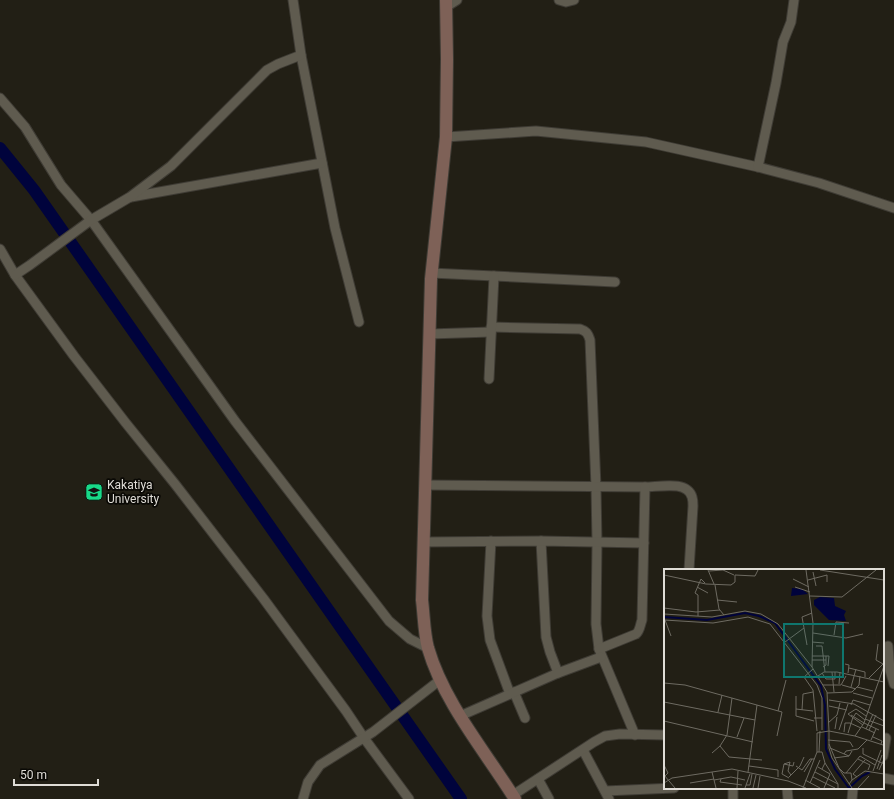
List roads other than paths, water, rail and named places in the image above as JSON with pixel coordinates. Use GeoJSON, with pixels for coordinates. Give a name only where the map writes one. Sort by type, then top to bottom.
{"type":"FeatureCollection","features":[{"type":"Feature","properties":{"kind":"street"},"geometry":{"type":"LineString","coordinates":[[293,0],[301,55],[335,228],[359,322]]}},
{"type":"Feature","properties":{"kind":"street"},"geometry":{"type":"LineString","coordinates":[[457,0],[446,4],[446,137],[431,273],[422,600],[428,648],[440,680],[460,716],[514,797],[538,779],[605,736],[620,734],[664,734]]}},
{"type":"Feature","properties":{"kind":"street"},"geometry":{"type":"LineString","coordinates":[[559,0],[566,2],[574,0]]}},
{"type":"Feature","properties":{"kind":"street"},"geometry":{"type":"LineString","coordinates":[[758,168],[783,42],[791,22],[794,0]]}},
{"type":"Feature","properties":{"kind":"street"},"geometry":{"type":"LineString","coordinates":[[15,275],[88,223],[130,197],[181,157],[268,70],[278,64],[301,55]]}},
{"type":"Feature","properties":{"kind":"street"},"geometry":{"type":"LineString","coordinates":[[0,98],[25,127],[61,185],[88,223],[235,421],[389,620],[400,632],[428,648]]}},
{"type":"Feature","properties":{"kind":"street"},"geometry":{"type":"LineString","coordinates":[[446,137],[544,132],[646,142],[819,183],[894,208]]}},
{"type":"Feature","properties":{"kind":"street"},"geometry":{"type":"LineString","coordinates":[[130,197],[322,163]]}},
{"type":"Feature","properties":{"kind":"street"},"geometry":{"type":"LineString","coordinates":[[0,249],[15,275],[125,422],[263,598],[409,799]]}},
{"type":"Feature","properties":{"kind":"street"},"geometry":{"type":"LineString","coordinates":[[431,273],[615,282]]}},
{"type":"Feature","properties":{"kind":"street"},"geometry":{"type":"LineString","coordinates":[[488,378],[494,276]]}},
{"type":"Feature","properties":{"kind":"street"},"geometry":{"type":"LineString","coordinates":[[429,334],[491,329],[580,329],[588,334],[590,340],[596,487],[596,624],[600,653],[619,694],[635,735]]}},
{"type":"Feature","properties":{"kind":"street"},"geometry":{"type":"LineString","coordinates":[[425,485],[596,487],[678,486],[685,488],[692,497],[693,506],[689,569]]}},
{"type":"Feature","properties":{"kind":"street"},"geometry":{"type":"LineString","coordinates":[[460,716],[558,673],[600,653],[638,632],[642,620],[645,487]]}},
{"type":"Feature","properties":{"kind":"street"},"geometry":{"type":"LineString","coordinates":[[491,541],[488,616],[490,640],[512,693],[525,718]]}},
{"type":"Feature","properties":{"kind":"street"},"geometry":{"type":"LineString","coordinates":[[423,542],[542,541],[644,543]]}},
{"type":"Feature","properties":{"kind":"street"},"geometry":{"type":"LineString","coordinates":[[542,541],[546,636],[558,673]]}},
{"type":"Feature","properties":{"kind":"street"},"geometry":{"type":"LineString","coordinates":[[888,646],[890,670],[894,684]]}},
{"type":"Feature","properties":{"kind":"street"},"geometry":{"type":"LineString","coordinates":[[303,799],[308,782],[320,765],[373,732],[440,680]]}},
{"type":"Feature","properties":{"kind":"street"},"geometry":{"type":"LineString","coordinates":[[884,753],[888,739]]}},
{"type":"Feature","properties":{"kind":"street"},"geometry":{"type":"LineString","coordinates":[[583,750],[607,795],[664,789]]}},
{"type":"Feature","properties":{"kind":"street"},"geometry":{"type":"LineString","coordinates":[[884,778],[894,780]]}},
{"type":"Feature","properties":{"kind":"street"},"geometry":{"type":"LineString","coordinates":[[538,779],[549,799]]}},
{"type":"Feature","properties":{"kind":"street"},"geometry":{"type":"LineString","coordinates":[[787,789],[788,799]]}},
{"type":"Feature","properties":{"kind":"street"},"geometry":{"type":"LineString","coordinates":[[852,799],[854,789]]}},
{"type":"Feature","properties":{"kind":"waterway"},"geometry":{"type":"LineString","coordinates":[[0,148],[34,190],[461,799]]}},
{"type":"Feature","properties":{"kind":"place","name":"Kakatiya University"},"geometry":{"type":"Point","coordinates":[94,492]}}]}
